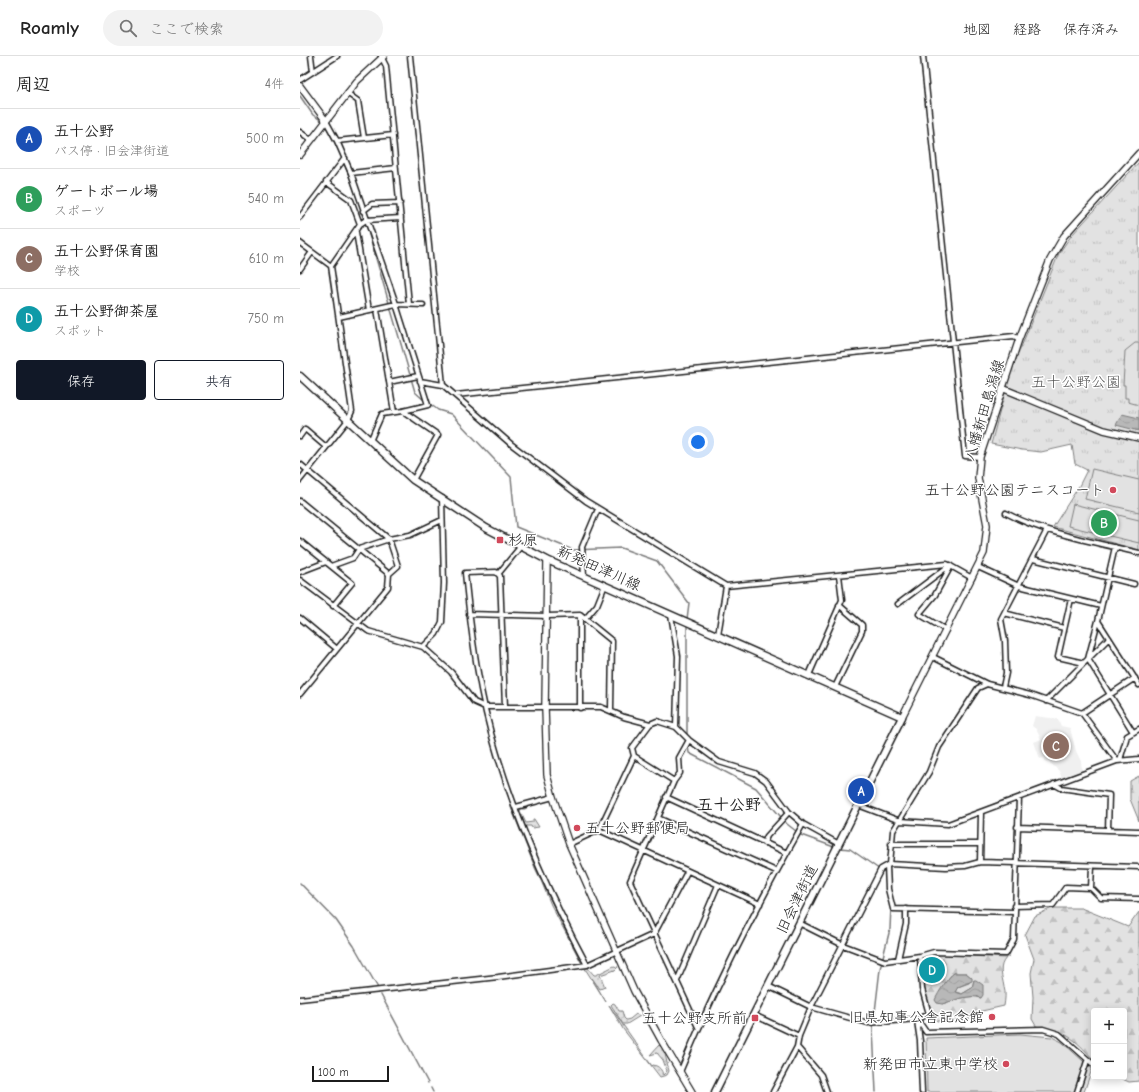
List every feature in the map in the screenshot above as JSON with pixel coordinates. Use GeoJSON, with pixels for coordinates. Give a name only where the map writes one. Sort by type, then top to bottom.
{"type":"FeatureCollection","features":[{"type":"Feature","properties":{"kind":"main road","name":"新発田津川線"},"geometry":{"type":"LineString","coordinates":[[300,376],[413,480],[486,528],[547,560],[584,575],[902,717]]}},
{"type":"Feature","properties":{"kind":"main road","name":"旧会津街道"},"geometry":{"type":"LineString","coordinates":[[715,1092],[902,717]]}},
{"type":"Feature","properties":{"kind":"street"},"geometry":{"type":"LineString","coordinates":[[311,56],[313,72]]}},
{"type":"Feature","properties":{"kind":"street"},"geometry":{"type":"LineString","coordinates":[[300,80],[337,56]]}},
{"type":"Feature","properties":{"kind":"street"},"geometry":{"type":"LineString","coordinates":[[300,155],[347,93],[382,56],[386,66],[409,304]]}},
{"type":"Feature","properties":{"kind":"street"},"geometry":{"type":"LineString","coordinates":[[410,56],[443,385]]}},
{"type":"Feature","properties":{"kind":"street"},"geometry":{"type":"LineString","coordinates":[[923,56],[966,456],[980,457]]}},
{"type":"Feature","properties":{"kind":"street"},"geometry":{"type":"LineString","coordinates":[[300,86],[326,121],[338,141],[351,173],[396,304],[428,405],[382,414],[370,441]]}},
{"type":"Feature","properties":{"kind":"street"},"geometry":{"type":"LineString","coordinates":[[347,93],[358,101],[364,138]]}},
{"type":"Feature","properties":{"kind":"street"},"geometry":{"type":"LineString","coordinates":[[300,132],[311,140]]}},
{"type":"Feature","properties":{"kind":"street"},"geometry":{"type":"LineString","coordinates":[[338,141],[393,135]]}},
{"type":"Feature","properties":{"kind":"street","name":"八幡新田島潟線"},"geometry":{"type":"LineString","coordinates":[[902,717],[984,553],[987,525],[978,478],[980,457],[1019,339],[1050,260],[1064,236],[1139,153]]}},
{"type":"Feature","properties":{"kind":"street"},"geometry":{"type":"LineString","coordinates":[[300,217],[344,158]]}},
{"type":"Feature","properties":{"kind":"street"},"geometry":{"type":"LineString","coordinates":[[351,173],[396,168]]}},
{"type":"Feature","properties":{"kind":"street"},"geometry":{"type":"LineString","coordinates":[[326,182],[351,200],[360,224]]}},
{"type":"Feature","properties":{"kind":"street"},"geometry":{"type":"LineString","coordinates":[[363,211],[372,204],[400,203]]}},
{"type":"Feature","properties":{"kind":"street"},"geometry":{"type":"LineString","coordinates":[[331,266],[356,232],[360,224],[366,220],[401,218]]}},
{"type":"Feature","properties":{"kind":"street"},"geometry":{"type":"LineString","coordinates":[[356,232],[369,310]]}},
{"type":"Feature","properties":{"kind":"street"},"geometry":{"type":"LineString","coordinates":[[300,243],[331,266],[352,411],[348,420],[300,480]]}},
{"type":"Feature","properties":{"kind":"street"},"geometry":{"type":"LineString","coordinates":[[300,269],[312,252]]}},
{"type":"Feature","properties":{"kind":"street"},"geometry":{"type":"LineString","coordinates":[[339,317],[396,304],[423,305]]}},
{"type":"Feature","properties":{"kind":"street"},"geometry":{"type":"LineString","coordinates":[[377,309],[394,412]]}},
{"type":"Feature","properties":{"kind":"street"},"geometry":{"type":"LineString","coordinates":[[456,395],[1014,336],[1019,339]]}},
{"type":"Feature","properties":{"kind":"street"},"geometry":{"type":"LineString","coordinates":[[389,382],[418,376]]}},
{"type":"Feature","properties":{"kind":"street"},"geometry":{"type":"LineString","coordinates":[[420,381],[443,385],[511,444],[598,509],[726,586],[950,565],[972,578]]}},
{"type":"Feature","properties":{"kind":"street"},"geometry":{"type":"LineString","coordinates":[[1002,388],[1104,430],[1139,438]]}},
{"type":"Feature","properties":{"kind":"street"},"geometry":{"type":"LineString","coordinates":[[403,411],[438,435],[413,480]]}},
{"type":"Feature","properties":{"kind":"street"},"geometry":{"type":"LineString","coordinates":[[300,436],[305,429],[326,447]]}},
{"type":"Feature","properties":{"kind":"street"},"geometry":{"type":"LineString","coordinates":[[300,464],[389,539],[398,566],[389,574],[388,587],[356,624],[300,694]]}},
{"type":"Feature","properties":{"kind":"street"},"geometry":{"type":"LineString","coordinates":[[423,647],[436,634],[442,622],[444,583],[442,498]]}},
{"type":"Feature","properties":{"kind":"street"},"geometry":{"type":"LineString","coordinates":[[300,501],[389,574]]}},
{"type":"Feature","properties":{"kind":"street"},"geometry":{"type":"LineString","coordinates":[[584,575],[582,547],[598,509]]}},
{"type":"Feature","properties":{"kind":"street"},"geometry":{"type":"LineString","coordinates":[[1006,513],[1021,521],[1047,530],[1139,553]]}},
{"type":"Feature","properties":{"kind":"street"},"geometry":{"type":"LineString","coordinates":[[331,566],[353,558],[359,549],[389,539],[410,535],[442,520]]}},
{"type":"Feature","properties":{"kind":"street"},"geometry":{"type":"LineString","coordinates":[[1003,687],[1006,673],[1006,648],[1001,619],[1047,530]]}},
{"type":"Feature","properties":{"kind":"street"},"geometry":{"type":"LineString","coordinates":[[300,541],[352,583],[333,606]]}},
{"type":"Feature","properties":{"kind":"street"},"geometry":{"type":"LineString","coordinates":[[506,707],[499,573],[521,546]]}},
{"type":"Feature","properties":{"kind":"street"},"geometry":{"type":"LineString","coordinates":[[1115,547],[1088,659],[1133,732]]}},
{"type":"Feature","properties":{"kind":"street"},"geometry":{"type":"LineString","coordinates":[[1033,559],[1134,584]]}},
{"type":"Feature","properties":{"kind":"street"},"geometry":{"type":"LineString","coordinates":[[547,560],[548,616],[545,707],[547,775],[569,844],[634,991],[692,1092]]}},
{"type":"Feature","properties":{"kind":"street"},"geometry":{"type":"LineString","coordinates":[[300,572],[326,562]]}},
{"type":"Feature","properties":{"kind":"street"},"geometry":{"type":"LineString","coordinates":[[898,604],[950,565]]}},
{"type":"Feature","properties":{"kind":"street"},"geometry":{"type":"LineString","coordinates":[[946,630],[919,614],[935,595],[950,565]]}},
{"type":"Feature","properties":{"kind":"street"},"geometry":{"type":"LineString","coordinates":[[978,567],[1019,586],[1101,606]]}},
{"type":"Feature","properties":{"kind":"street"},"geometry":{"type":"LineString","coordinates":[[499,573],[465,573],[469,614],[485,707],[497,754],[539,870],[587,965]]}},
{"type":"Feature","properties":{"kind":"street"},"geometry":{"type":"LineString","coordinates":[[808,675],[842,600],[839,575]]}},
{"type":"Feature","properties":{"kind":"street"},"geometry":{"type":"LineString","coordinates":[[300,580],[356,624],[368,631],[423,647],[451,672],[474,702],[485,707],[601,707],[611,710],[624,717],[650,724],[657,722],[676,727],[688,740],[719,762],[755,773],[766,781],[789,812],[803,824],[839,844]]}},
{"type":"Feature","properties":{"kind":"street"},"geometry":{"type":"LineString","coordinates":[[586,618],[597,605],[605,585]]}},
{"type":"Feature","properties":{"kind":"street"},"geometry":{"type":"LineString","coordinates":[[718,635],[726,586]]}},
{"type":"Feature","properties":{"kind":"street"},"geometry":{"type":"LineString","coordinates":[[1071,598],[1058,657],[1084,663]]}},
{"type":"Feature","properties":{"kind":"street"},"geometry":{"type":"LineString","coordinates":[[835,687],[862,631],[862,625],[839,606]]}},
{"type":"Feature","properties":{"kind":"street"},"geometry":{"type":"LineString","coordinates":[[1004,613],[1064,628]]}},
{"type":"Feature","properties":{"kind":"street"},"geometry":{"type":"LineString","coordinates":[[469,614],[548,616],[580,615],[586,618],[612,641],[611,710]]}},
{"type":"Feature","properties":{"kind":"street"},"geometry":{"type":"LineString","coordinates":[[671,614],[678,656],[676,727]]}},
{"type":"Feature","properties":{"kind":"street"},"geometry":{"type":"LineString","coordinates":[[580,615],[580,708]]}},
{"type":"Feature","properties":{"kind":"street"},"geometry":{"type":"LineString","coordinates":[[301,621],[336,649]]}},
{"type":"Feature","properties":{"kind":"street"},"geometry":{"type":"LineString","coordinates":[[1098,621],[1139,685]]}},
{"type":"Feature","properties":{"kind":"street"},"geometry":{"type":"LineString","coordinates":[[1046,701],[1109,638]]}},
{"type":"Feature","properties":{"kind":"street"},"geometry":{"type":"LineString","coordinates":[[933,657],[987,684],[1003,687],[1082,713],[1119,761]]}},
{"type":"Feature","properties":{"kind":"street"},"geometry":{"type":"LineString","coordinates":[[1082,713],[1135,678]]}},
{"type":"Feature","properties":{"kind":"street"},"geometry":{"type":"LineString","coordinates":[[987,684],[978,688],[939,747],[929,772],[893,832],[888,865],[888,890],[893,909],[1014,912]]}},
{"type":"Feature","properties":{"kind":"street"},"geometry":{"type":"LineString","coordinates":[[569,844],[600,830],[634,756],[632,748],[650,724]]}},
{"type":"Feature","properties":{"kind":"street"},"geometry":{"type":"LineString","coordinates":[[1119,761],[1127,736],[1139,729]]}},
{"type":"Feature","properties":{"kind":"street"},"geometry":{"type":"LineString","coordinates":[[688,740],[679,758],[680,774],[674,780],[666,797],[630,881],[698,1027]]}},
{"type":"Feature","properties":{"kind":"street"},"geometry":{"type":"LineString","coordinates":[[634,756],[674,780]]}},
{"type":"Feature","properties":{"kind":"street"},"geometry":{"type":"LineString","coordinates":[[858,805],[900,821],[948,824],[1119,761],[1139,759]]}},
{"type":"Feature","properties":{"kind":"street"},"geometry":{"type":"LineString","coordinates":[[1054,784],[1061,788],[1109,795],[1108,830]]}},
{"type":"Feature","properties":{"kind":"street"},"geometry":{"type":"LineString","coordinates":[[516,807],[553,797]]}},
{"type":"Feature","properties":{"kind":"street"},"geometry":{"type":"LineString","coordinates":[[666,797],[786,853]]}},
{"type":"Feature","properties":{"kind":"street"},"geometry":{"type":"LineString","coordinates":[[799,923],[843,945],[886,961],[920,956],[934,952],[1006,954],[1014,939],[1015,863],[1019,798]]}},
{"type":"Feature","properties":{"kind":"street"},"geometry":{"type":"LineString","coordinates":[[764,843],[767,836],[789,812]]}},
{"type":"Feature","properties":{"kind":"street"},"geometry":{"type":"LineString","coordinates":[[980,862],[982,812]]}},
{"type":"Feature","properties":{"kind":"street"},"geometry":{"type":"LineString","coordinates":[[658,818],[776,872]]}},
{"type":"Feature","properties":{"kind":"street"},"geometry":{"type":"LineString","coordinates":[[680,1072],[698,1027],[776,872],[803,824]]}},
{"type":"Feature","properties":{"kind":"street"},"geometry":{"type":"LineString","coordinates":[[1017,827],[1139,831]]}},
{"type":"Feature","properties":{"kind":"street"},"geometry":{"type":"LineString","coordinates":[[600,830],[687,872],[760,904]]}},
{"type":"Feature","properties":{"kind":"street"},"geometry":{"type":"LineString","coordinates":[[891,844],[980,844]]}},
{"type":"Feature","properties":{"kind":"street"},"geometry":{"type":"LineString","coordinates":[[773,1092],[797,1046],[799,1036],[811,1007],[881,869],[888,865],[946,867],[965,866],[980,862],[1139,867]]}},
{"type":"Feature","properties":{"kind":"street"},"geometry":{"type":"LineString","coordinates":[[1091,888],[1092,866]]}},
{"type":"Feature","properties":{"kind":"street"},"geometry":{"type":"LineString","coordinates":[[300,999],[498,978],[587,965],[654,934],[687,872]]}},
{"type":"Feature","properties":{"kind":"street"},"geometry":{"type":"LineString","coordinates":[[677,981],[718,885]]}},
{"type":"Feature","properties":{"kind":"street"},"geometry":{"type":"LineString","coordinates":[[1014,906],[1053,905],[1066,887],[1091,888],[1101,898],[1139,899]]}},
{"type":"Feature","properties":{"kind":"street"},"geometry":{"type":"LineString","coordinates":[[898,959],[906,924],[906,909]]}},
{"type":"Feature","properties":{"kind":"street"},"geometry":{"type":"LineString","coordinates":[[768,986],[811,1007],[868,1024],[917,1018],[929,1014],[922,989],[920,956]]}},
{"type":"Feature","properties":{"kind":"street"},"geometry":{"type":"LineString","coordinates":[[754,1015],[799,1036]]}},
{"type":"Feature","properties":{"kind":"street"},"geometry":{"type":"LineString","coordinates":[[917,1018],[926,1032],[1042,1029],[1060,1034],[1072,1043],[1087,1061],[1091,1063]]}},
{"type":"Feature","properties":{"kind":"street"},"geometry":{"type":"LineString","coordinates":[[917,1018],[920,1041],[922,1092]]}},
{"type":"Feature","properties":{"kind":"street"},"geometry":{"type":"LineString","coordinates":[[797,1046],[821,1075],[827,1092]]}},
{"type":"Feature","properties":{"kind":"street"},"geometry":{"type":"LineString","coordinates":[[1077,1092],[1087,1061]]}},
{"type":"Feature","properties":{"kind":"shaded area"},"geometry":{"type":"Polygon","coordinates":[[[1035,716],[1058,719],[1061,726],[1070,728],[1076,751],[1081,761],[1082,770],[1062,778],[1059,771],[1048,761],[1046,762],[1044,758],[1040,759],[1034,742],[1041,739],[1036,729],[1032,726],[1035,716]]]}},
{"type":"Feature","properties":{"kind":"green space","name":"五十公野公園"},"geometry":{"type":"Polygon","coordinates":[[[1139,162],[1139,550],[1053,527],[1079,486],[1087,470],[1075,464],[1072,445],[1041,452],[991,444],[1009,377],[1059,253],[1071,236],[1139,162]]]}},
{"type":"Feature","properties":{"kind":"green space"},"geometry":{"type":"Polygon","coordinates":[[[1135,343],[1139,343],[1139,405],[1128,402],[1128,398],[1125,398],[1125,385],[1123,385],[1125,351],[1135,343]]]}},
{"type":"Feature","properties":{"kind":"green space","name":"五十公野公園テニスコート"},"geometry":{"type":"Polygon","coordinates":[[[1092,469],[1139,480],[1139,512],[1085,499],[1092,469]]]}},
{"type":"Feature","properties":{"kind":"green space"},"geometry":{"type":"Polygon","coordinates":[[[1073,504],[1139,520],[1139,543],[1068,526],[1073,504]]]}},
{"type":"Feature","properties":{"kind":"green space"},"geometry":{"type":"Polygon","coordinates":[[[1139,776],[1139,821],[1130,799],[1130,781],[1139,776]]]}},
{"type":"Feature","properties":{"kind":"green space"},"geometry":{"type":"Polygon","coordinates":[[[510,805],[540,878],[535,868],[510,805]]]}},
{"type":"Feature","properties":{"kind":"green space"},"geometry":{"type":"Polygon","coordinates":[[[532,805],[525,809],[521,809],[520,811],[526,823],[533,822],[534,819],[539,827],[532,828],[531,826],[525,826],[519,811],[521,808],[532,805]]]}},
{"type":"Feature","properties":{"kind":"green space"},"geometry":{"type":"Polygon","coordinates":[[[540,878],[582,964],[551,905],[540,878]]]}},
{"type":"Feature","properties":{"kind":"green space"},"geometry":{"type":"Polygon","coordinates":[[[1052,908],[1081,908],[1128,927],[1139,912],[1139,1081],[1129,1082],[1125,1080],[1127,1080],[1127,1008],[1091,1008],[1091,1057],[1075,1041],[1062,1033],[1036,1026],[1032,1019],[1033,997],[1031,973],[1034,959],[1025,935],[1035,916],[1052,908]]]}},
{"type":"Feature","properties":{"kind":"green space"},"geometry":{"type":"Polygon","coordinates":[[[935,954],[1006,958],[1001,968],[1005,992],[1004,1006],[973,1013],[969,1019],[937,1021],[929,1007],[925,991],[923,958],[935,954]],[[954,973],[950,977],[940,991],[942,1004],[966,997],[981,998],[974,980],[972,988],[962,994],[955,992],[958,987],[969,983],[972,978],[966,973],[954,973]]]}},
{"type":"Feature","properties":{"kind":"green space"},"geometry":{"type":"Polygon","coordinates":[[[614,966],[618,967],[615,970],[600,975],[605,987],[600,989],[592,978],[606,1002],[584,967],[587,967],[594,975],[596,975],[614,966]]]}},
{"type":"Feature","properties":{"kind":"green space"},"geometry":{"type":"Polygon","coordinates":[[[613,1003],[619,1011],[622,1011],[626,1020],[630,1019],[636,1014],[640,1016],[627,1024],[623,1024],[611,1005],[613,1003]]]}},
{"type":"Feature","properties":{"kind":"green space"},"geometry":{"type":"Polygon","coordinates":[[[609,1005],[652,1066],[659,1067],[663,1075],[667,1071],[663,1060],[657,1053],[650,1055],[659,1045],[664,1050],[669,1071],[667,1075],[660,1077],[623,1029],[609,1005]]]}},
{"type":"Feature","properties":{"kind":"green space","name":"新発田市立東中学校"},"geometry":{"type":"Polygon","coordinates":[[[1020,1034],[1052,1037],[1062,1042],[1091,1068],[1091,1072],[1084,1092],[927,1092],[926,1038],[1020,1034]]]}},
{"type":"Feature","properties":{"kind":"water"},"geometry":{"type":"Polygon","coordinates":[[[1122,414],[1139,418],[1139,431],[1116,425],[1122,414]]]}},
{"type":"Feature","properties":{"kind":"water"},"geometry":{"type":"Polygon","coordinates":[[[954,973],[966,973],[972,978],[972,981],[958,987],[955,992],[962,994],[972,988],[974,980],[976,980],[983,985],[983,995],[981,998],[976,996],[961,998],[942,1004],[937,1003],[935,1000],[938,993],[946,981],[954,973]]]}},
{"type":"Feature","properties":{"kind":"waterway"},"geometry":{"type":"LineString","coordinates":[[300,96],[313,115],[322,121],[327,128],[339,151],[363,214],[415,392],[425,401]]}},
{"type":"Feature","properties":{"kind":"waterway"},"geometry":{"type":"LineString","coordinates":[[430,404],[438,410],[451,414],[511,477],[516,527],[573,550],[621,548],[657,561],[689,603],[687,619]]}},
{"type":"Feature","properties":{"kind":"waterway"},"geometry":{"type":"LineString","coordinates":[[687,623],[687,737]]}},
{"type":"Feature","properties":{"kind":"waterway"},"geometry":{"type":"LineString","coordinates":[[688,745],[689,753],[756,788],[787,824],[801,835],[834,847]]}},
{"type":"Feature","properties":{"kind":"waterway"},"geometry":{"type":"LineString","coordinates":[[840,848],[850,849],[886,874]]}},
{"type":"Feature","properties":{"kind":"waterway"},"geometry":{"type":"LineString","coordinates":[[300,883],[336,920],[354,946],[378,988]]}},
{"type":"Feature","properties":{"kind":"waterway"},"geometry":{"type":"LineString","coordinates":[[876,1092],[873,1029],[880,969],[890,929],[891,906]]}},
{"type":"Feature","properties":{"kind":"waterway"},"geometry":{"type":"LineString","coordinates":[[381,995],[428,1083]]}},
{"type":"Feature","properties":{"kind":"waterway"},"geometry":{"type":"LineString","coordinates":[[431,1088],[433,1092]]}},
{"type":"Feature","properties":{"kind":"place","name":"五十公野公園テニスコート"},"geometry":{"type":"Point","coordinates":[1113,490]}},
{"type":"Feature","properties":{"kind":"place","name":"ゲートボール場"},"geometry":{"type":"Point","coordinates":[1104,523]}},
{"type":"Feature","properties":{"kind":"place","name":"杉原"},"geometry":{"type":"Point","coordinates":[500,540]}},
{"type":"Feature","properties":{"kind":"place","name":"五十公野保育園"},"geometry":{"type":"Point","coordinates":[1056,746]}},
{"type":"Feature","properties":{"kind":"place","name":"五十公野"},"geometry":{"type":"Point","coordinates":[861,791]}},
{"type":"Feature","properties":{"kind":"place","name":"五十公野郵便局"},"geometry":{"type":"Point","coordinates":[577,828]}},
{"type":"Feature","properties":{"kind":"place","name":"五十公野御茶屋"},"geometry":{"type":"Point","coordinates":[932,970]}},
{"type":"Feature","properties":{"kind":"place","name":"旧県知事公舎記念館"},"geometry":{"type":"Point","coordinates":[992,1017]}},
{"type":"Feature","properties":{"kind":"place","name":"五十公野支所前"},"geometry":{"type":"Point","coordinates":[755,1018]}},
{"type":"Feature","properties":{"kind":"place","name":"新発田市立東中学校"},"geometry":{"type":"Point","coordinates":[1006,1064]}},
{"type":"Feature","properties":{"kind":"district","name":"五十公野"},"geometry":{"type":"Point","coordinates":[729,805]}}]}
